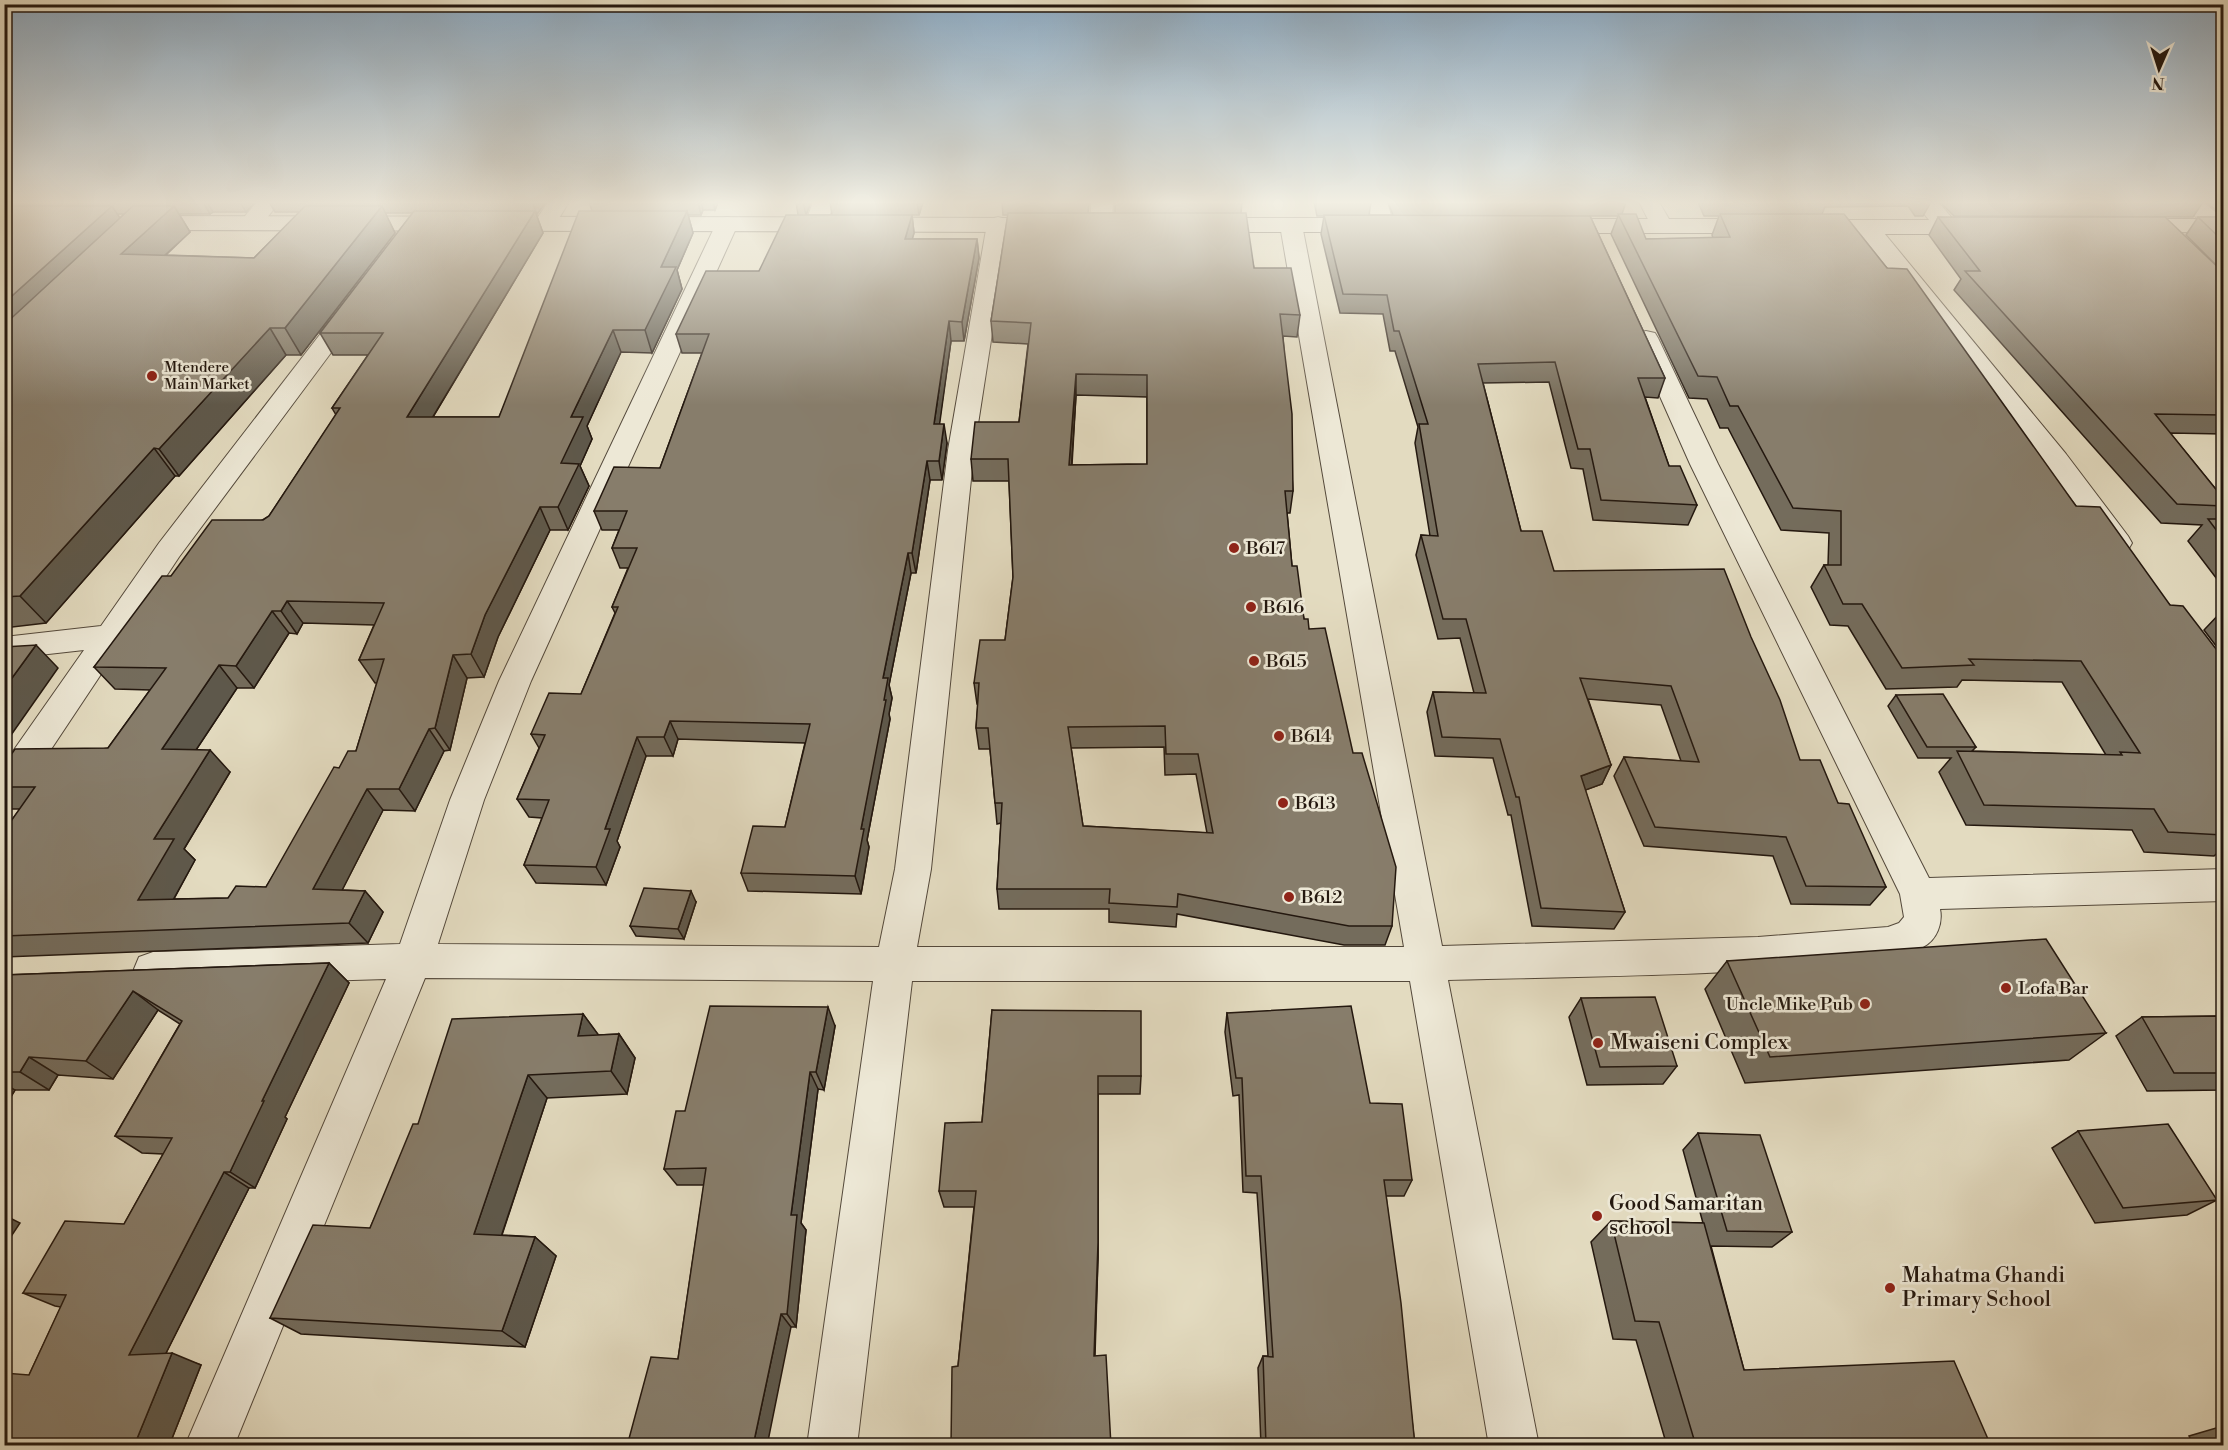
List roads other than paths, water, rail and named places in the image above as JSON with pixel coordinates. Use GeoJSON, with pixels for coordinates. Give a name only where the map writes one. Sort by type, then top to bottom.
{"type":"FeatureCollection","features":[{"type":"Feature","properties":{"kind":"street"},"geometry":{"type":"LineString","coordinates":[[209,1446],[413,961],[467,800],[515,681],[706,270]]}},
{"type":"Feature","properties":{"kind":"street"},"geometry":{"type":"LineString","coordinates":[[832,1446],[895,964],[913,869],[961,450],[991,270]]}},
{"type":"Feature","properties":{"kind":"street"},"geometry":{"type":"LineString","coordinates":[[1299,270],[1514,1446]]}},
{"type":"Feature","properties":{"kind":"street"},"geometry":{"type":"LineString","coordinates":[[1902,270],[2056,460],[2133,562]]}},
{"type":"Feature","properties":{"kind":"street"},"geometry":{"type":"LineString","coordinates":[[4,792],[169,550],[366,290]]}},
{"type":"Feature","properties":{"kind":"street"},"geometry":{"type":"LineString","coordinates":[[122,971],[413,961],[1426,964],[1758,954],[1888,944],[1912,935],[1924,921],[1918,894],[1704,464],[1634,313]]}},
{"type":"Feature","properties":{"kind":"street"},"geometry":{"type":"LineString","coordinates":[[4,648],[110,636]]}},
{"type":"Feature","properties":{"kind":"street"},"geometry":{"type":"LineString","coordinates":[[1918,894],[2223,885]]}},
{"type":"Feature","properties":{"kind":"place","name":"Mtendere Main Market"},"geometry":{"type":"Point","coordinates":[152,376]}},
{"type":"Feature","properties":{"kind":"place","name":"B617"},"geometry":{"type":"Point","coordinates":[1234,548]}},
{"type":"Feature","properties":{"kind":"place","name":"B616"},"geometry":{"type":"Point","coordinates":[1251,607]}},
{"type":"Feature","properties":{"kind":"place","name":"B615"},"geometry":{"type":"Point","coordinates":[1254,661]}},
{"type":"Feature","properties":{"kind":"place","name":"B614"},"geometry":{"type":"Point","coordinates":[1279,736]}},
{"type":"Feature","properties":{"kind":"place","name":"B613"},"geometry":{"type":"Point","coordinates":[1283,803]}},
{"type":"Feature","properties":{"kind":"place","name":"B612"},"geometry":{"type":"Point","coordinates":[1289,897]}},
{"type":"Feature","properties":{"kind":"place","name":"Lofa Bar"},"geometry":{"type":"Point","coordinates":[2006,988]}},
{"type":"Feature","properties":{"kind":"place","name":"Uncle Mike Pub"},"geometry":{"type":"Point","coordinates":[1865,1004]}},
{"type":"Feature","properties":{"kind":"place","name":"Mwaiseni Complex"},"geometry":{"type":"Point","coordinates":[1598,1043]}},
{"type":"Feature","properties":{"kind":"place","name":"Good Samaritan school"},"geometry":{"type":"Point","coordinates":[1597,1216]}},
{"type":"Feature","properties":{"kind":"place","name":"Mahatma Ghandi Primary School"},"geometry":{"type":"Point","coordinates":[1890,1288]}}]}
